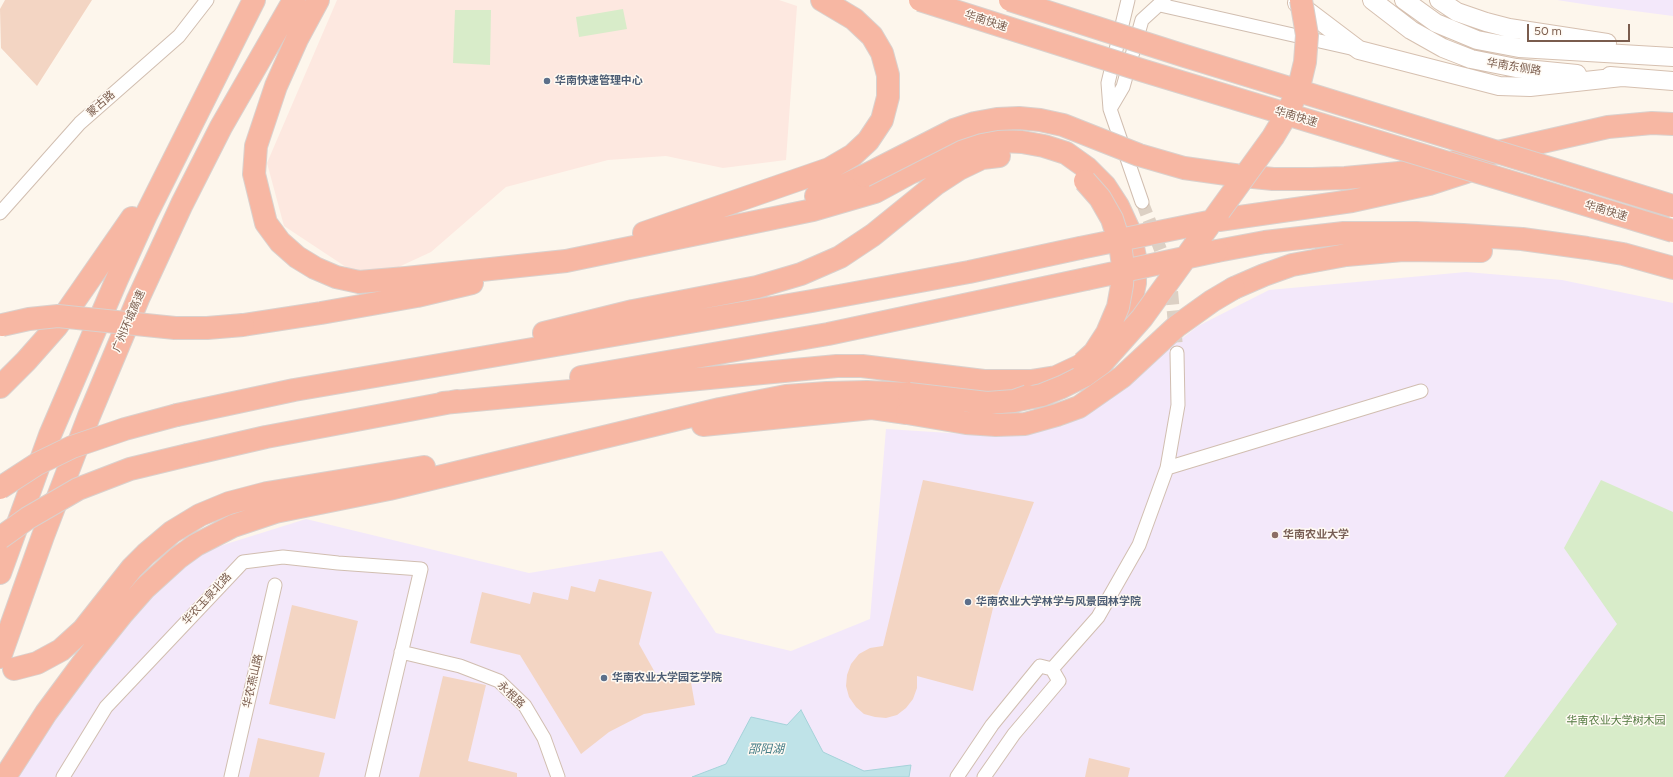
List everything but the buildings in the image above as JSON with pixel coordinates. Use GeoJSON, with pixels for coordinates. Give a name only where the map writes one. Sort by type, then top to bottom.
{"type":"FeatureCollection","features":[{"type":"Feature","properties":{"kind":"highway"},"geometry":{"type":"LineString","coordinates":[[0,573],[50,435],[71,383],[146,214],[254,0]]}},
{"type":"Feature","properties":{"kind":"highway","name":"广州环城高速"},"geometry":{"type":"LineString","coordinates":[[7,663],[40,544],[86,423],[138,299],[182,204],[214,141],[294,0]]}},
{"type":"Feature","properties":{"kind":"highway"},"geometry":{"type":"LineString","coordinates":[[318,0],[297,40],[276,86],[256,146],[254,174],[266,223],[280,242],[297,257],[315,268],[336,276],[360,282],[566,261],[813,210],[875,192],[910,173],[960,150],[1001,141],[1022,142],[1044,146],[1066,153],[1087,168],[1105,186],[1118,206],[1130,232],[1135,256],[1135,283],[1130,308],[1117,333],[1100,353],[1081,367],[1056,377],[1032,381],[984,381],[862,366],[837,366],[443,404]]}},
{"type":"Feature","properties":{"kind":"highway"},"geometry":{"type":"LineString","coordinates":[[566,261],[829,169],[853,155],[868,141],[882,120],[888,97],[888,75],[882,53],[872,36],[854,19],[822,0]]}},
{"type":"Feature","properties":{"kind":"highway","name":"华南快速"},"geometry":{"type":"LineString","coordinates":[[920,0],[1141,70],[1673,231]]}},
{"type":"Feature","properties":{"kind":"highway"},"geometry":{"type":"LineString","coordinates":[[1010,0],[1185,56],[1673,206]]}},
{"type":"Feature","properties":{"kind":"highway"},"geometry":{"type":"LineString","coordinates":[[908,404],[987,403],[1014,401],[1042,395],[1062,387],[1084,376],[1102,363],[1142,318],[1269,143],[1288,112],[1299,87],[1305,62],[1307,35],[1301,0]]}},
{"type":"Feature","properties":{"kind":"highway"},"geometry":{"type":"LineString","coordinates":[[1,325],[29,319],[58,316],[175,328],[207,328],[243,325],[321,314],[417,296],[566,261],[788,204],[835,190],[954,130],[975,123],[997,119],[1019,118],[1040,120],[1063,125],[1139,155],[1184,168],[1273,179],[1345,178],[1398,173],[1432,167],[1583,133]]}},
{"type":"Feature","properties":{"kind":"highway"},"geometry":{"type":"LineString","coordinates":[[0,488],[37,464],[72,447],[125,429],[243,400],[812,301],[969,272],[1220,220],[1352,201],[1429,184],[1608,126],[1652,123],[1673,124]]}},
{"type":"Feature","properties":{"kind":"highway"},"geometry":{"type":"LineString","coordinates":[[0,387],[26,361],[57,326],[106,257],[176,152]]}},
{"type":"Feature","properties":{"kind":"highway"},"geometry":{"type":"LineString","coordinates":[[346,381],[633,311],[757,287],[801,274],[840,257],[873,236],[936,184],[959,169],[982,158],[1010,155],[1035,157],[1062,166],[1085,181],[1100,198],[1112,219],[1118,238],[1123,266],[1122,285],[1118,307],[1108,333],[1094,353],[1068,377],[1044,390],[1014,401]]}},
{"type":"Feature","properties":{"kind":"highway"},"geometry":{"type":"LineString","coordinates":[[0,538],[28,518],[78,490],[130,469],[188,454],[273,436],[601,374],[828,334],[1265,242],[1344,233],[1455,234],[1522,239],[1580,246],[1623,254],[1673,268]]}},
{"type":"Feature","properties":{"kind":"highway"},"geometry":{"type":"LineString","coordinates":[[6,777],[46,713],[123,613],[161,572],[196,545],[233,526],[275,512],[389,489],[612,434],[720,409],[786,396],[867,392],[908,404],[958,422],[996,425],[1025,424],[1079,407],[1122,377],[1177,326],[1212,301],[1234,288],[1292,265],[1321,259],[1377,252],[1429,249],[1488,251],[1544,256],[1585,262],[1673,280]]}},
{"type":"Feature","properties":{"kind":"highway"},"geometry":{"type":"LineString","coordinates":[[7,663],[37,663],[61,650],[83,630],[132,568],[158,543],[187,522],[214,508],[244,498],[267,493],[612,434]]}},
{"type":"Feature","properties":{"kind":"street","name":"蒙古路"},"geometry":{"type":"LineString","coordinates":[[0,213],[80,123],[179,36],[207,0]]}},
{"type":"Feature","properties":{"kind":"street"},"geometry":{"type":"LineString","coordinates":[[1128,0],[1108,82],[1110,109],[1142,202]]}},
{"type":"Feature","properties":{"kind":"street"},"geometry":{"type":"LineString","coordinates":[[1293,0],[1359,50]]}},
{"type":"Feature","properties":{"kind":"street","name":"华南东侧路"},"geometry":{"type":"LineString","coordinates":[[1372,0],[1411,30],[1443,48],[1471,59],[1516,68],[1673,81]]}},
{"type":"Feature","properties":{"kind":"street","name":"华南东侧路"},"geometry":{"type":"LineString","coordinates":[[1404,0],[1436,23],[1454,32],[1477,40],[1519,48],[1673,57]]}},
{"type":"Feature","properties":{"kind":"street"},"geometry":{"type":"LineString","coordinates":[[1439,0],[1457,12],[1501,26],[1673,57]]}},
{"type":"Feature","properties":{"kind":"street"},"geometry":{"type":"LineString","coordinates":[[1110,109],[1123,87],[1142,20],[1161,2],[1499,86],[1530,87],[1622,77]]}},
{"type":"Feature","properties":{"kind":"street"},"geometry":{"type":"LineString","coordinates":[[1052,670],[1098,617],[1139,545],[1167,468],[1178,405],[1177,353]]}},
{"type":"Feature","properties":{"kind":"street"},"geometry":{"type":"LineString","coordinates":[[1167,468],[1421,391]]}},
{"type":"Feature","properties":{"kind":"street","name":"华农玉泉北路"},"geometry":{"type":"LineString","coordinates":[[62,777],[106,707],[243,562],[283,557],[420,569],[401,652]]}},
{"type":"Feature","properties":{"kind":"street","name":"华农燕山路"},"geometry":{"type":"LineString","coordinates":[[230,777],[275,585]]}},
{"type":"Feature","properties":{"kind":"street"},"geometry":{"type":"LineString","coordinates":[[372,777],[401,652]]}},
{"type":"Feature","properties":{"kind":"street","name":"永根路"},"geometry":{"type":"LineString","coordinates":[[401,652],[460,666],[499,681],[525,706],[544,738],[558,777]]}},
{"type":"Feature","properties":{"kind":"street"},"geometry":{"type":"LineString","coordinates":[[957,777],[992,725],[1040,666],[1052,670],[1059,681],[1014,734],[984,777]]}},
{"type":"Feature","properties":{"kind":"shaded area","name":"华南快速管理中心"},"geometry":{"type":"Polygon","coordinates":[[[337,0],[779,0],[797,6],[786,160],[723,168],[666,156],[608,160],[506,187],[431,252],[390,271],[352,271],[284,226],[267,163],[337,0]]]}},
{"type":"Feature","properties":{"kind":"shaded area"},"geometry":{"type":"Polygon","coordinates":[[[1557,0],[1673,0],[1673,16],[1596,6],[1557,0]]]}},
{"type":"Feature","properties":{"kind":"shaded area","name":"华南农业大学"},"geometry":{"type":"Polygon","coordinates":[[[1466,272],[1562,280],[1673,303],[1673,777],[12,777],[105,640],[188,556],[306,519],[529,573],[662,551],[716,633],[791,651],[870,619],[886,429],[998,436],[1063,426],[1124,390],[1161,355],[1198,326],[1269,290],[1466,272]]]}},
{"type":"Feature","properties":{"kind":"green space"},"geometry":{"type":"Polygon","coordinates":[[[623,9],[627,29],[579,37],[576,17],[623,9]]]}},
{"type":"Feature","properties":{"kind":"green space"},"geometry":{"type":"Polygon","coordinates":[[[455,10],[491,10],[490,65],[453,63],[455,10]]]}},
{"type":"Feature","properties":{"kind":"green space","name":"华南农业大学树木园"},"geometry":{"type":"Polygon","coordinates":[[[1601,480],[1673,512],[1673,777],[1504,777],[1617,624],[1564,548],[1601,480]]]}},
{"type":"Feature","properties":{"kind":"water","name":"邵阳湖"},"geometry":{"type":"Polygon","coordinates":[[[801,710],[823,752],[864,771],[911,765],[909,777],[692,777],[726,764],[751,717],[787,725],[801,710]]]}},
{"type":"Feature","properties":{"kind":"tunnel"},"geometry":{"type":"LineString","coordinates":[[1142,202],[1170,274],[1177,353]]}},
{"type":"Feature","properties":{"kind":"place","name":"华南快速管理中心"},"geometry":{"type":"Point","coordinates":[547,81]}},
{"type":"Feature","properties":{"kind":"place","name":"华南农业大学"},"geometry":{"type":"Point","coordinates":[1275,535]}},
{"type":"Feature","properties":{"kind":"place","name":"华南农业大学林学与风景园林学院"},"geometry":{"type":"Point","coordinates":[968,602]}},
{"type":"Feature","properties":{"kind":"place","name":"华南农业大学园艺学院"},"geometry":{"type":"Point","coordinates":[604,678]}}]}
